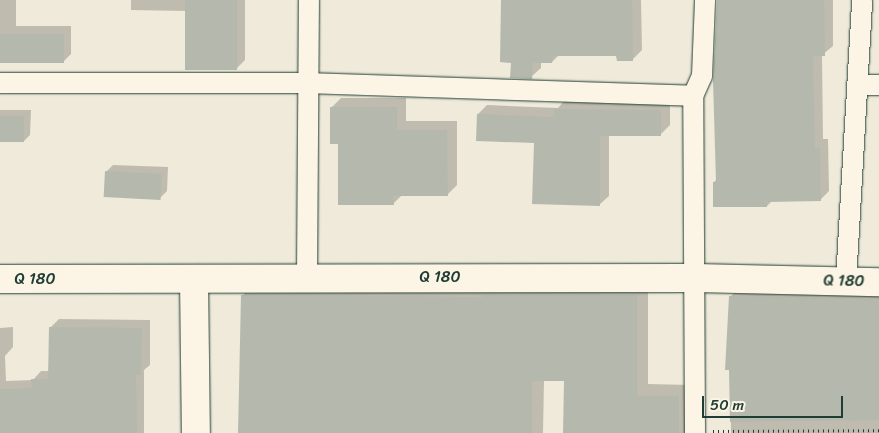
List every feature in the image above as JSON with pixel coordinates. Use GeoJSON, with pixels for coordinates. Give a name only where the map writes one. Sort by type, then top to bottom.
{"type":"FeatureCollection","features":[{"type":"Feature","properties":{"kind":"street"},"geometry":{"type":"LineString","coordinates":[[307,277],[306,83],[309,0]]}},
{"type":"Feature","properties":{"kind":"street"},"geometry":{"type":"LineString","coordinates":[[695,432],[696,278],[693,96],[702,76],[705,0]]}},
{"type":"Feature","properties":{"kind":"street"},"geometry":{"type":"LineString","coordinates":[[846,281],[862,0]]}},
{"type":"Feature","properties":{"kind":"street"},"geometry":{"type":"LineString","coordinates":[[0,83],[306,83],[693,96]]}},
{"type":"Feature","properties":{"kind":"street"},"geometry":{"type":"LineString","coordinates":[[858,85],[879,85]]}},
{"type":"Feature","properties":{"kind":"street","name":"Q 180"},"geometry":{"type":"LineString","coordinates":[[0,279],[307,277],[696,278],[879,282]]}},
{"type":"Feature","properties":{"kind":"street"},"geometry":{"type":"LineString","coordinates":[[194,279],[196,433]]}},
{"type":"Feature","properties":{"kind":"path"},"geometry":{"type":"LineString","coordinates":[[695,432],[879,430]]}},
{"type":"Feature","properties":{"kind":"building"},"geometry":{"type":"Polygon","coordinates":[[[185,0],[237,0],[237,70],[185,70],[185,0]]]}},
{"type":"Feature","properties":{"kind":"building"},"geometry":{"type":"Polygon","coordinates":[[[501,0],[632,0],[633,61],[617,61],[616,56],[553,56],[552,63],[533,63],[532,79],[510,78],[511,63],[500,62],[501,0]]]}},
{"type":"Feature","properties":{"kind":"building"},"geometry":{"type":"Polygon","coordinates":[[[717,0],[824,0],[825,56],[813,56],[815,148],[820,148],[821,201],[767,202],[767,207],[713,207],[713,182],[716,182],[713,81],[717,0]]]}},
{"type":"Feature","properties":{"kind":"building"},"geometry":{"type":"Polygon","coordinates":[[[0,34],[64,34],[64,63],[0,63],[0,34]]]}},
{"type":"Feature","properties":{"kind":"building"},"geometry":{"type":"Polygon","coordinates":[[[330,107],[397,107],[397,130],[447,130],[448,196],[393,196],[394,205],[338,205],[338,144],[330,144],[330,107]]]}},
{"type":"Feature","properties":{"kind":"building"},"geometry":{"type":"Polygon","coordinates":[[[554,109],[661,110],[661,136],[600,136],[600,206],[532,204],[534,143],[476,141],[477,114],[554,117],[554,109]]]}},
{"type":"Feature","properties":{"kind":"building"},"geometry":{"type":"Polygon","coordinates":[[[0,116],[24,116],[24,142],[0,142],[0,116]]]}},
{"type":"Feature","properties":{"kind":"building"},"geometry":{"type":"Polygon","coordinates":[[[105,171],[162,174],[161,200],[104,197],[105,171]]]}},
{"type":"Feature","properties":{"kind":"building"},"geometry":{"type":"Polygon","coordinates":[[[241,295],[482,297],[482,295],[637,295],[637,396],[679,396],[679,433],[563,433],[564,381],[532,381],[532,433],[238,433],[241,295]]]}},
{"type":"Feature","properties":{"kind":"building"},"geometry":{"type":"Polygon","coordinates":[[[729,296],[879,299],[879,420],[730,422],[729,370],[725,370],[729,296]]]}},
{"type":"Feature","properties":{"kind":"building"},"geometry":{"type":"Polygon","coordinates":[[[49,327],[142,328],[141,375],[136,375],[137,433],[0,433],[0,389],[32,388],[31,379],[48,379],[49,327]]]}}]}
